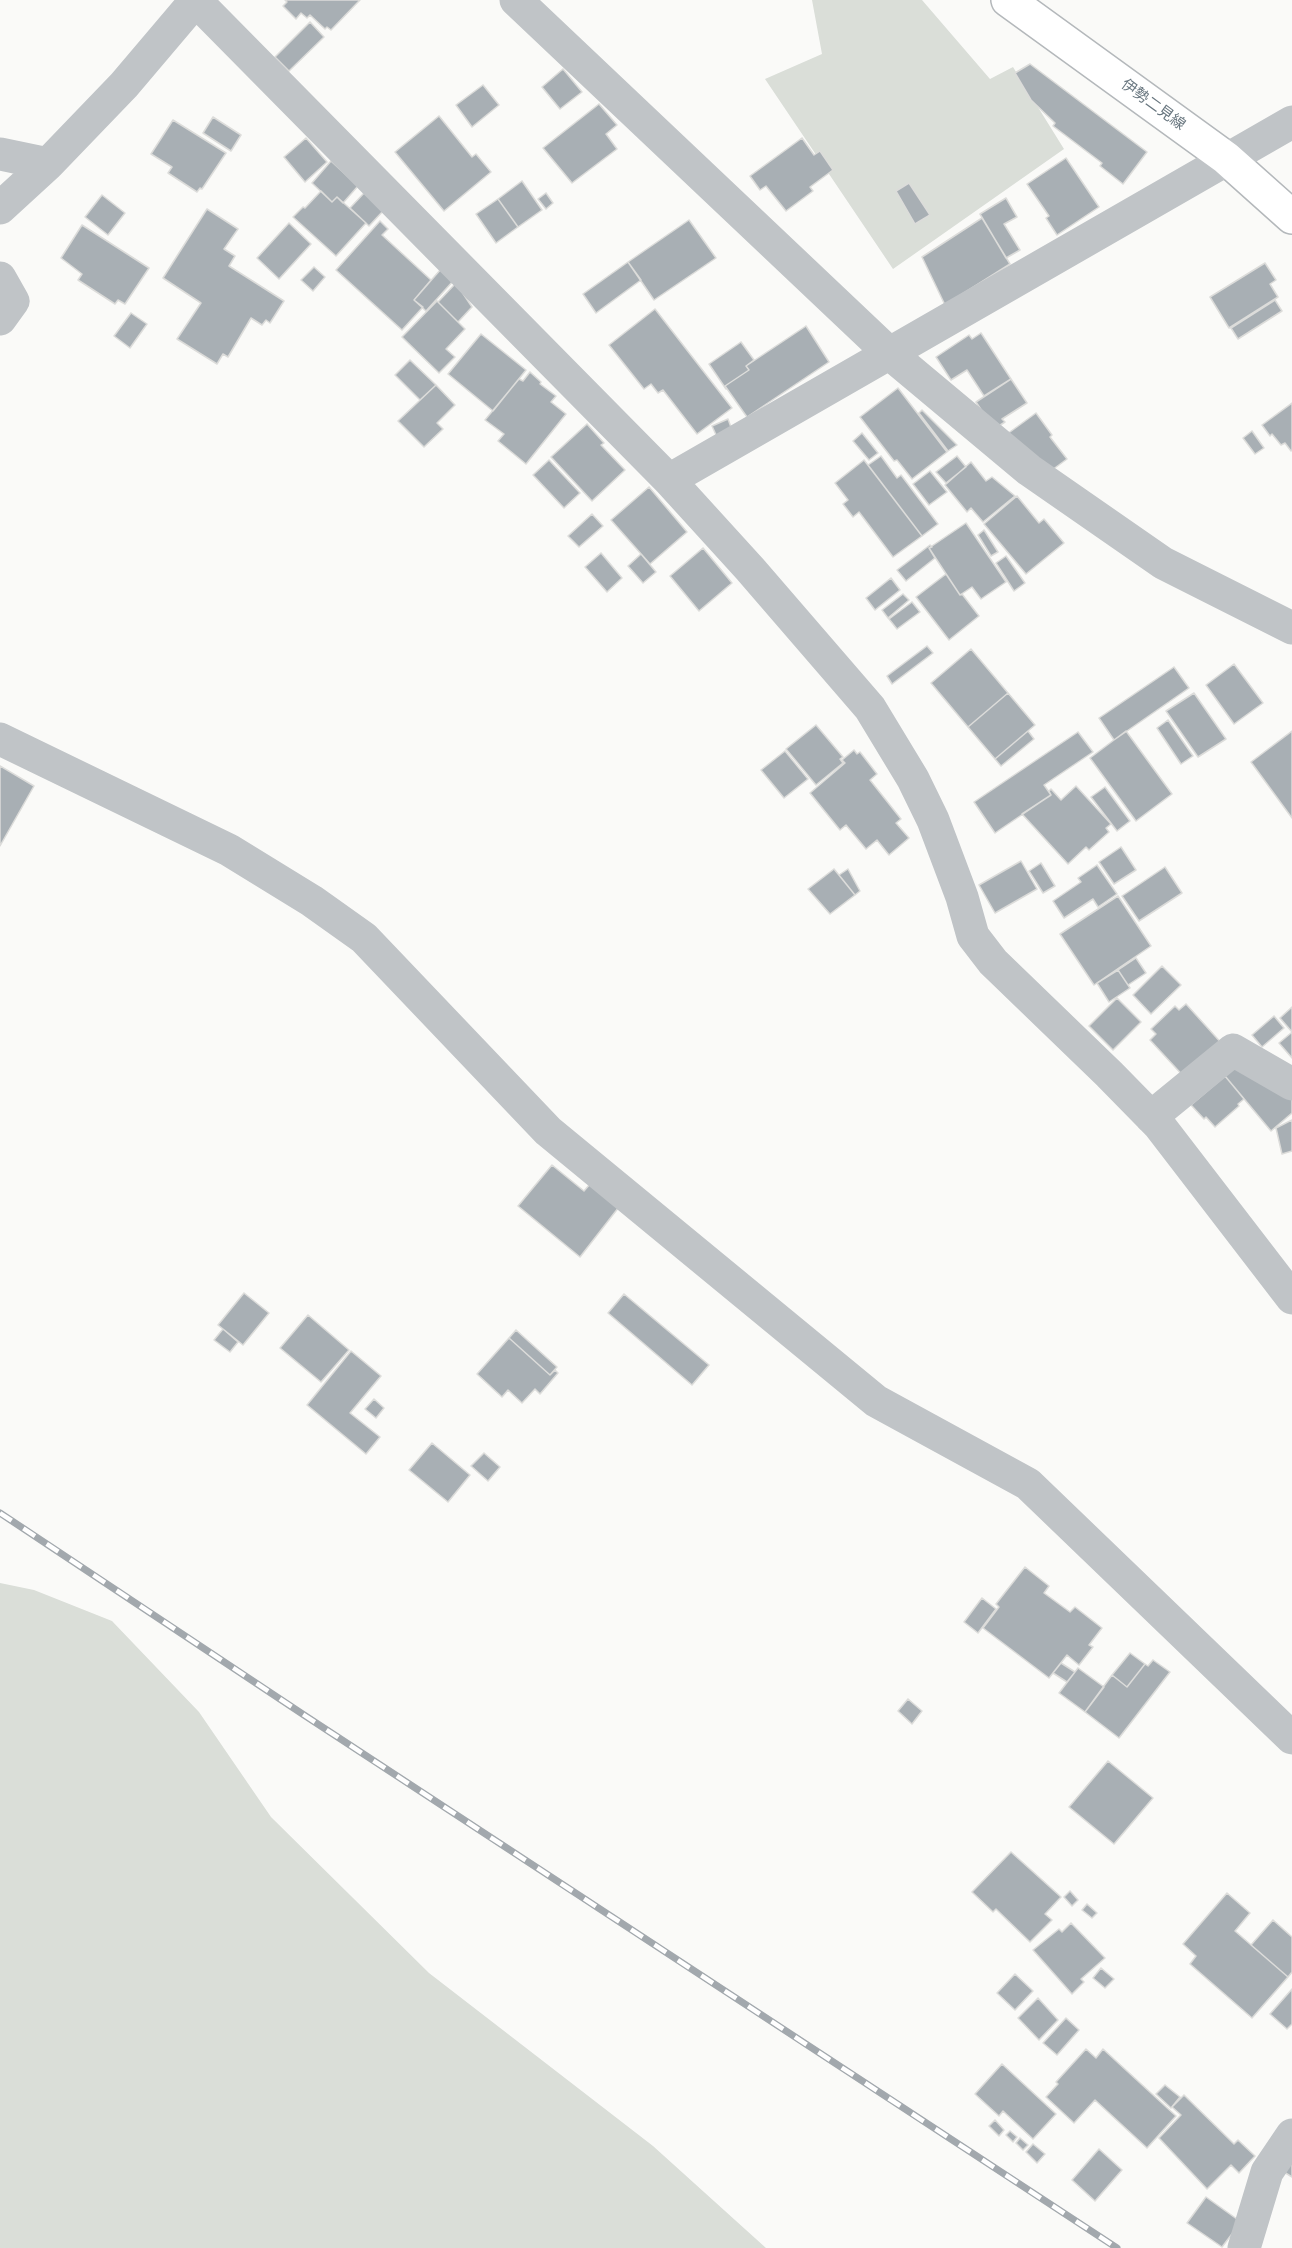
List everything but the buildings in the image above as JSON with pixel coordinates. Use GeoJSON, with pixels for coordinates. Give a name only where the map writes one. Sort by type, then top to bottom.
{"type":"FeatureCollection","features":[{"type":"Feature","properties":{"kind":"main road","name":"伊勢二見線"},"geometry":{"type":"LineString","coordinates":[[1008,0],[1227,158],[1292,218]]}},
{"type":"Feature","properties":{"kind":"street"},"geometry":{"type":"LineString","coordinates":[[0,208],[48,164],[124,85],[195,0],[669,480],[870,708],[913,778],[933,820],[962,897],[973,936],[993,962],[1151,1117],[1292,1298]]}},
{"type":"Feature","properties":{"kind":"street"},"geometry":{"type":"LineString","coordinates":[[516,0],[889,353],[1029,470],[1163,563],[1292,628]]}},
{"type":"Feature","properties":{"kind":"street"},"geometry":{"type":"LineString","coordinates":[[669,480],[1292,122]]}},
{"type":"Feature","properties":{"kind":"street"},"geometry":{"type":"LineString","coordinates":[[0,154],[48,164]]}},
{"type":"Feature","properties":{"kind":"street"},"geometry":{"type":"LineString","coordinates":[[0,278],[13,301],[0,319]]}},
{"type":"Feature","properties":{"kind":"street"},"geometry":{"type":"LineString","coordinates":[[0,739],[229,850],[312,901],[364,938],[548,1131],[876,1401],[1028,1484],[1292,1738]]}},
{"type":"Feature","properties":{"kind":"street"},"geometry":{"type":"LineString","coordinates":[[1151,1117],[1233,1050],[1292,1084]]}},
{"type":"Feature","properties":{"kind":"street"},"geometry":{"type":"LineString","coordinates":[[1244,2248],[1267,2172],[1292,2135]]}},
{"type":"Feature","properties":{"kind":"shaded area"},"geometry":{"type":"Polygon","coordinates":[[[812,0],[922,0],[990,79],[1013,67],[1064,149],[893,269],[765,79],[822,54],[812,0]]]}},
{"type":"Feature","properties":{"kind":"shaded area"},"geometry":{"type":"Polygon","coordinates":[[[0,1583],[34,1590],[112,1621],[199,1712],[271,1817],[429,1973],[653,2146],[766,2248],[0,2248],[0,1583]]]}},
{"type":"Feature","properties":{"kind":"railway"},"geometry":{"type":"LineString","coordinates":[[0,1513],[1117,2248]]}}]}
